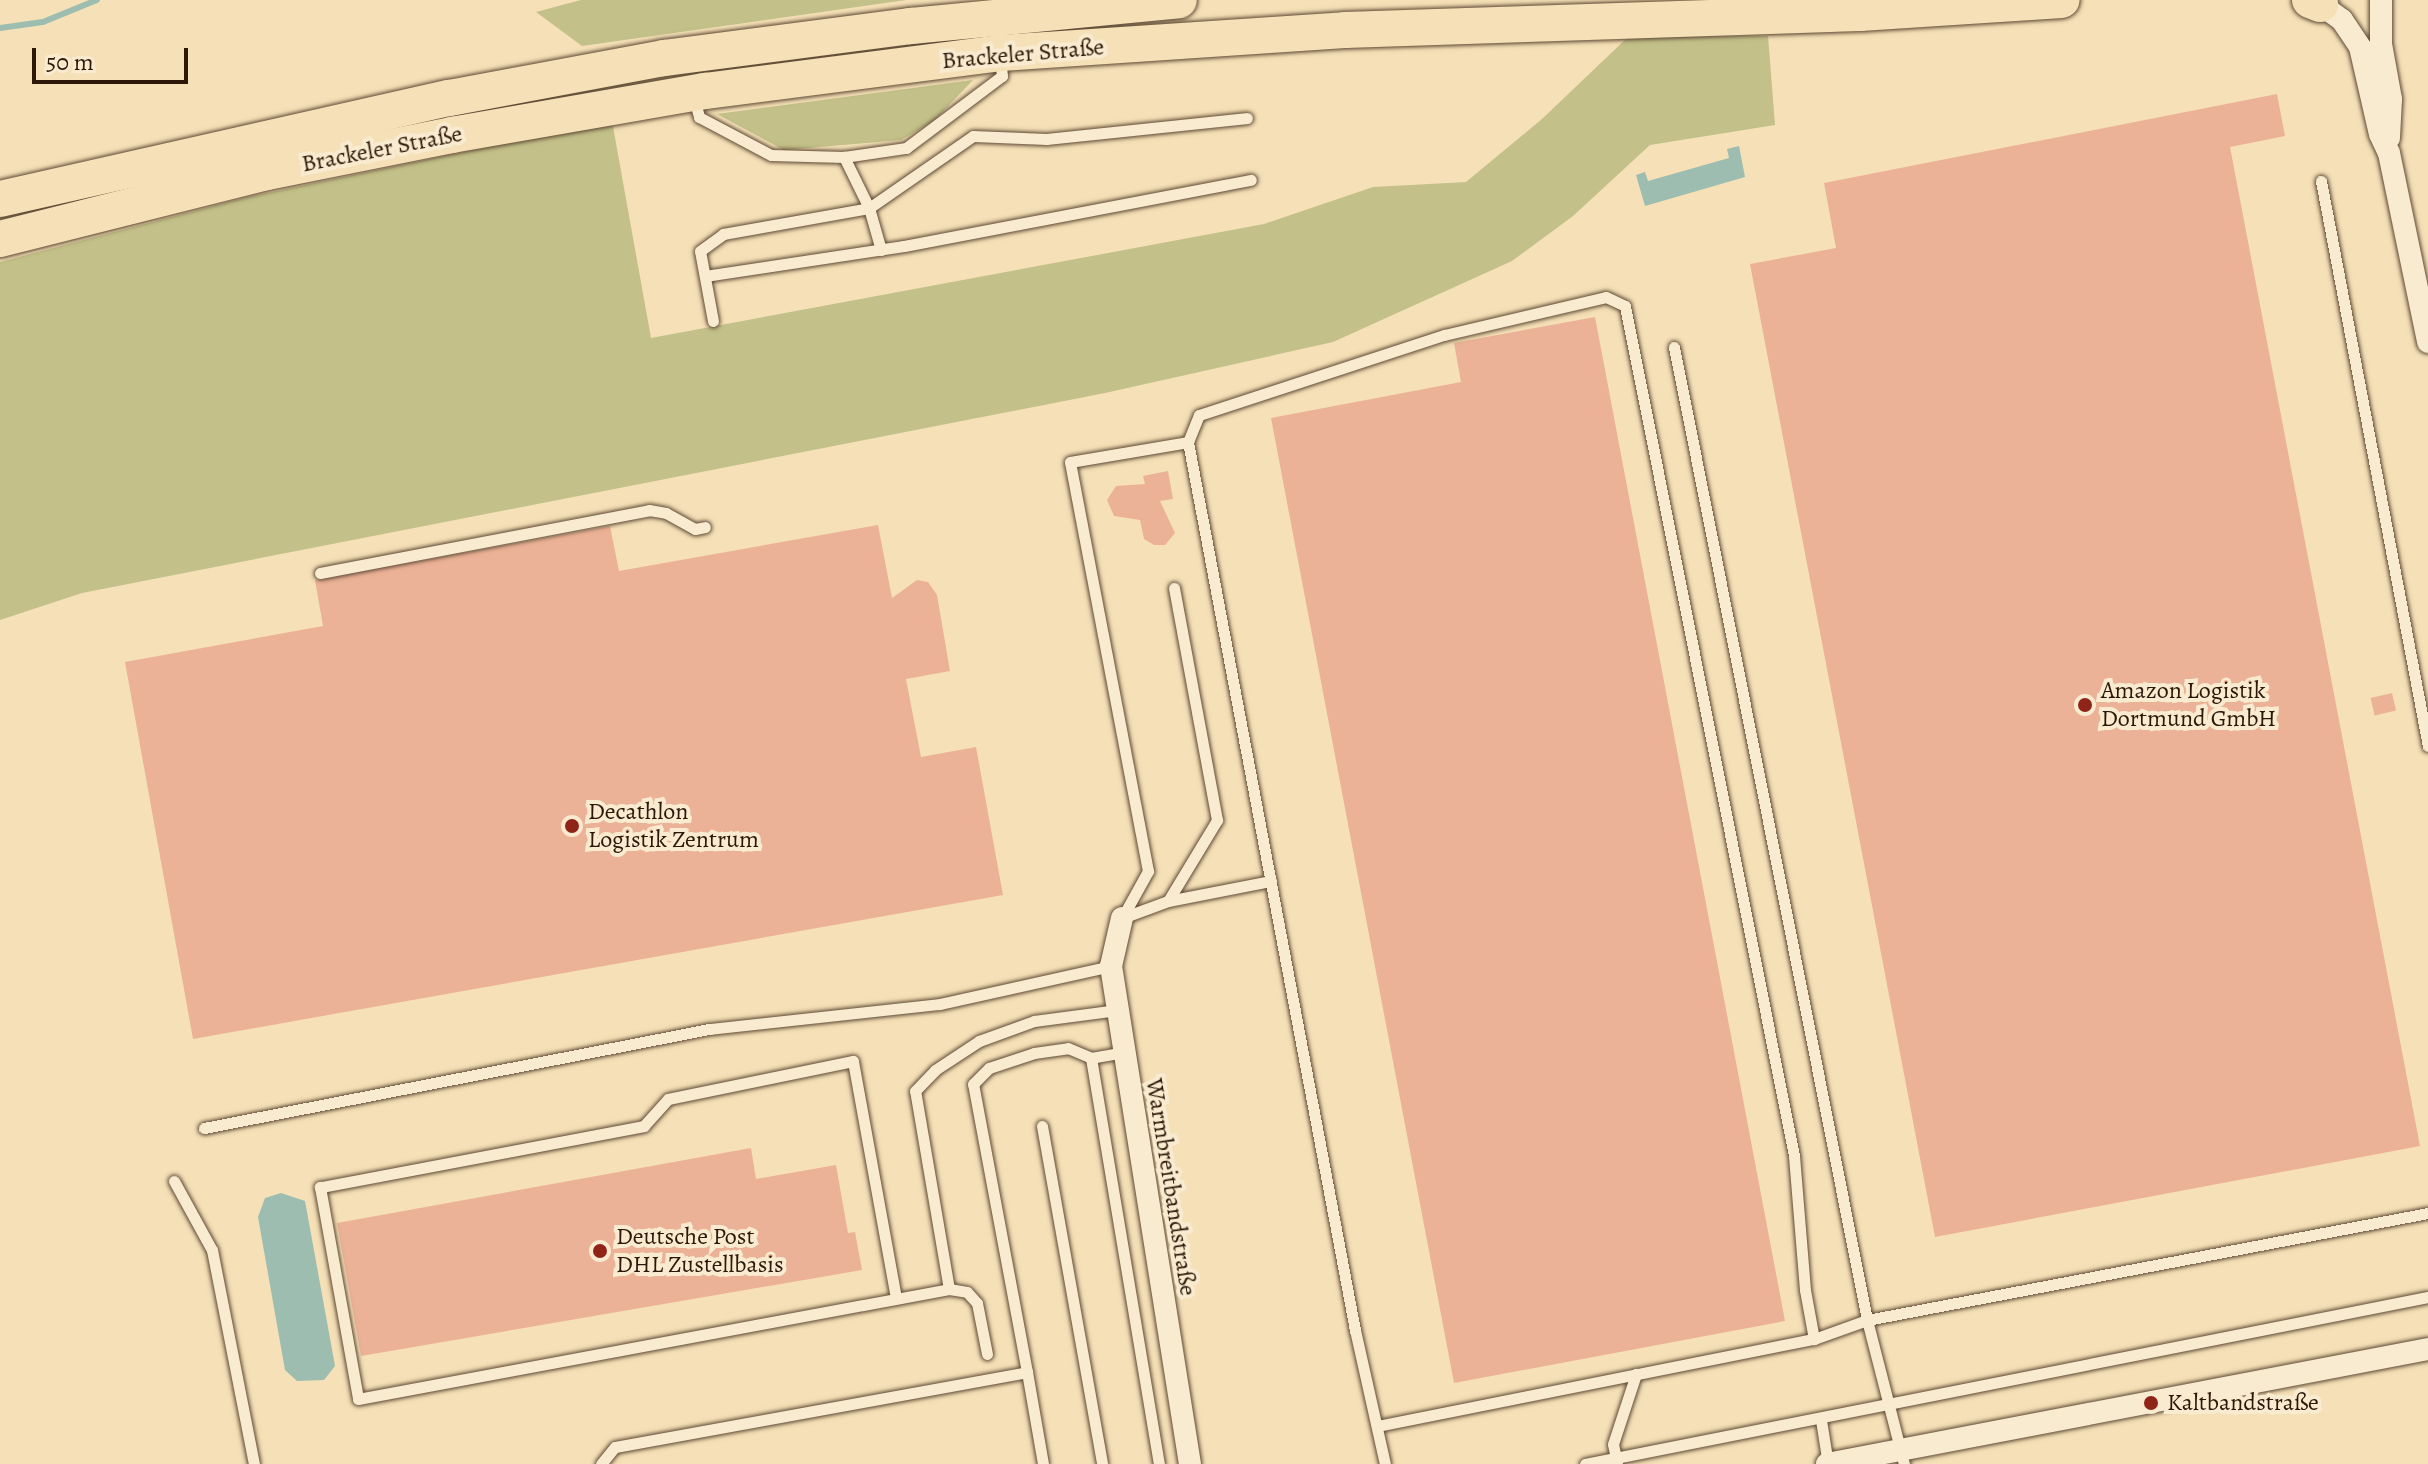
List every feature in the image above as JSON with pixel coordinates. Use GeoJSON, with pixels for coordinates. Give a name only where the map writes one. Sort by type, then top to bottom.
{"type":"FeatureCollection","features":[{"type":"Feature","properties":{"kind":"highway","name":"Brackeler Straße"},"geometry":{"type":"LineString","coordinates":[[0,199],[67,182],[664,58],[911,26],[1179,0]]}},
{"type":"Feature","properties":{"kind":"highway","name":"Brackeler Straße"},"geometry":{"type":"LineString","coordinates":[[0,239],[267,172],[693,94],[1000,53],[1345,30],[1874,13],[2062,0]]}},
{"type":"Feature","properties":{"kind":"highway"},"geometry":{"type":"LineString","coordinates":[[0,259],[160,217],[267,172]]}},
{"type":"Feature","properties":{"kind":"highway"},"geometry":{"type":"LineString","coordinates":[[0,188],[67,182]]}},
{"type":"Feature","properties":{"kind":"street"},"geometry":{"type":"LineString","coordinates":[[2381,0],[2380,31],[2391,99],[2387,143],[2428,342]]}},
{"type":"Feature","properties":{"kind":"street"},"geometry":{"type":"LineString","coordinates":[[2315,2],[2356,37],[2380,134],[2387,143]]}},
{"type":"Feature","properties":{"kind":"street","name":"Warmbreitbandstraße"},"geometry":{"type":"LineString","coordinates":[[1122,918],[1111,966],[1190,1464]]}},
{"type":"Feature","properties":{"kind":"street"},"geometry":{"type":"LineString","coordinates":[[1827,1464],[1901,1458],[2428,1349]]}},
{"type":"Feature","properties":{"kind":"lane"},"geometry":{"type":"LineString","coordinates":[[693,94],[699,117],[771,155],[844,157],[906,148],[1002,76],[1000,53]]}},
{"type":"Feature","properties":{"kind":"lane"},"geometry":{"type":"LineString","coordinates":[[713,321],[700,251],[723,234],[869,208],[973,136],[1047,139],[1247,118]]}},
{"type":"Feature","properties":{"kind":"lane"},"geometry":{"type":"LineString","coordinates":[[844,157],[869,208],[881,250]]}},
{"type":"Feature","properties":{"kind":"lane"},"geometry":{"type":"LineString","coordinates":[[705,276],[881,250],[1251,180]]}},
{"type":"Feature","properties":{"kind":"lane"},"geometry":{"type":"LineString","coordinates":[[2321,181],[2428,746]]}},
{"type":"Feature","properties":{"kind":"lane"},"geometry":{"type":"LineString","coordinates":[[1385,1464],[1188,442],[1199,415],[1444,335],[1606,297],[1625,306],[1794,1156],[1805,1290],[1814,1339]]}},
{"type":"Feature","properties":{"kind":"lane"},"geometry":{"type":"LineString","coordinates":[[1674,347],[1867,1320],[1901,1458]]}},
{"type":"Feature","properties":{"kind":"lane"},"geometry":{"type":"LineString","coordinates":[[1122,918],[1148,871],[1070,462],[1188,442]]}},
{"type":"Feature","properties":{"kind":"lane"},"geometry":{"type":"LineString","coordinates":[[320,573],[649,510],[666,513],[695,529],[705,527]]}},
{"type":"Feature","properties":{"kind":"lane"},"geometry":{"type":"LineString","coordinates":[[1168,901],[1217,820],[1174,588]]}},
{"type":"Feature","properties":{"kind":"lane"},"geometry":{"type":"LineString","coordinates":[[1122,918],[1168,901],[1271,881]]}},
{"type":"Feature","properties":{"kind":"lane"},"geometry":{"type":"LineString","coordinates":[[204,1128],[709,1029],[940,1004],[1111,966]]}},
{"type":"Feature","properties":{"kind":"lane"},"geometry":{"type":"LineString","coordinates":[[949,1289],[915,1091],[935,1070],[979,1041],[1034,1021],[1117,1010]]}},
{"type":"Feature","properties":{"kind":"lane"},"geometry":{"type":"LineString","coordinates":[[1043,1464],[973,1084],[989,1068],[1034,1053],[1068,1048],[1091,1058],[1124,1052]]}},
{"type":"Feature","properties":{"kind":"lane"},"geometry":{"type":"LineString","coordinates":[[1091,1058],[1159,1464]]}},
{"type":"Feature","properties":{"kind":"lane"},"geometry":{"type":"LineString","coordinates":[[896,1298],[853,1061],[668,1099],[644,1126],[320,1187],[358,1399],[949,1289],[967,1292],[977,1303],[987,1354]]}},
{"type":"Feature","properties":{"kind":"lane"},"geometry":{"type":"LineString","coordinates":[[1042,1126],[1102,1464]]}},
{"type":"Feature","properties":{"kind":"lane"},"geometry":{"type":"LineString","coordinates":[[174,1181],[212,1250],[254,1464]]}},
{"type":"Feature","properties":{"kind":"lane"},"geometry":{"type":"LineString","coordinates":[[1377,1426],[1814,1339],[1867,1320],[2428,1213]]}},
{"type":"Feature","properties":{"kind":"lane"},"geometry":{"type":"LineString","coordinates":[[1585,1464],[1616,1461],[1821,1420],[1889,1403],[2428,1297]]}},
{"type":"Feature","properties":{"kind":"lane"},"geometry":{"type":"LineString","coordinates":[[601,1464],[615,1447],[1027,1372]]}},
{"type":"Feature","properties":{"kind":"lane"},"geometry":{"type":"LineString","coordinates":[[1616,1461],[1613,1444],[1636,1374]]}},
{"type":"Feature","properties":{"kind":"lane"},"geometry":{"type":"LineString","coordinates":[[1821,1420],[1827,1464]]}},
{"type":"Feature","properties":{"kind":"shaded area"},"geometry":{"type":"Polygon","coordinates":[[[581,0],[906,0],[582,46],[536,12],[581,0]]]}},
{"type":"Feature","properties":{"kind":"shaded area"},"geometry":{"type":"Polygon","coordinates":[[[1768,36],[1775,125],[1650,145],[1573,216],[1512,261],[1333,342],[1105,393],[82,593],[0,620],[0,262],[248,197],[612,121],[651,338],[1264,224],[1373,187],[1466,182],[1542,119],[1628,37],[1768,36]]]}},
{"type":"Feature","properties":{"kind":"shaded area"},"geometry":{"type":"Polygon","coordinates":[[[973,80],[935,120],[901,140],[784,150],[717,114],[973,80]]]}},
{"type":"Feature","properties":{"kind":"shaded area"},"geometry":{"type":"Polygon","coordinates":[[[1739,146],[1745,177],[1645,206],[1636,175],[1645,172],[1648,181],[1729,158],[1727,149],[1739,146]]]}},
{"type":"Feature","properties":{"kind":"shaded area"},"geometry":{"type":"Polygon","coordinates":[[[281,1193],[305,1201],[335,1366],[324,1380],[297,1381],[285,1370],[258,1217],[265,1198],[281,1193]]]}},
{"type":"Feature","properties":{"kind":"building","name":"Amazon Logistik Dortmund GmbH"},"geometry":{"type":"Polygon","coordinates":[[[2277,94],[2285,136],[2230,147],[2420,1146],[1935,1237],[1750,264],[1836,248],[1824,183],[2277,94]]]}},
{"type":"Feature","properties":{"kind":"building"},"geometry":{"type":"Polygon","coordinates":[[[1595,317],[1785,1321],[1454,1383],[1271,418],[1461,382],[1454,343],[1595,317]]]}},
{"type":"Feature","properties":{"kind":"building"},"geometry":{"type":"Polygon","coordinates":[[[1168,471],[1173,499],[1160,501],[1175,533],[1165,545],[1154,545],[1144,539],[1140,520],[1114,516],[1107,500],[1116,486],[1145,484],[1143,476],[1168,471]]]}},
{"type":"Feature","properties":{"kind":"building","name":"Decathlon Logistik Zentrum"},"geometry":{"type":"Polygon","coordinates":[[[878,525],[892,598],[917,580],[928,582],[937,595],[950,671],[906,679],[921,757],[976,747],[1003,895],[193,1039],[125,662],[323,626],[315,580],[610,526],[619,571],[878,525]]]}},
{"type":"Feature","properties":{"kind":"building"},"geometry":{"type":"Polygon","coordinates":[[[2392,693],[2396,711],[2375,715],[2371,698],[2392,693]]]}},
{"type":"Feature","properties":{"kind":"building","name":"Deutsche Post DHL Zustellbasis"},"geometry":{"type":"Polygon","coordinates":[[[751,1148],[756,1179],[836,1165],[848,1233],[855,1232],[862,1270],[361,1356],[337,1223],[751,1148]]]}},
{"type":"Feature","properties":{"kind":"waterway"},"geometry":{"type":"LineString","coordinates":[[0,28],[43,22],[97,0]]}},
{"type":"Feature","properties":{"kind":"place","name":"Amazon Logistik Dortmund GmbH"},"geometry":{"type":"Point","coordinates":[2085,705]}},
{"type":"Feature","properties":{"kind":"place","name":"Decathlon Logistik Zentrum"},"geometry":{"type":"Point","coordinates":[572,826]}},
{"type":"Feature","properties":{"kind":"place","name":"Deutsche Post DHL Zustellbasis"},"geometry":{"type":"Point","coordinates":[600,1251]}},
{"type":"Feature","properties":{"kind":"place","name":"Kaltbandstraße"},"geometry":{"type":"Point","coordinates":[2151,1403]}}]}
